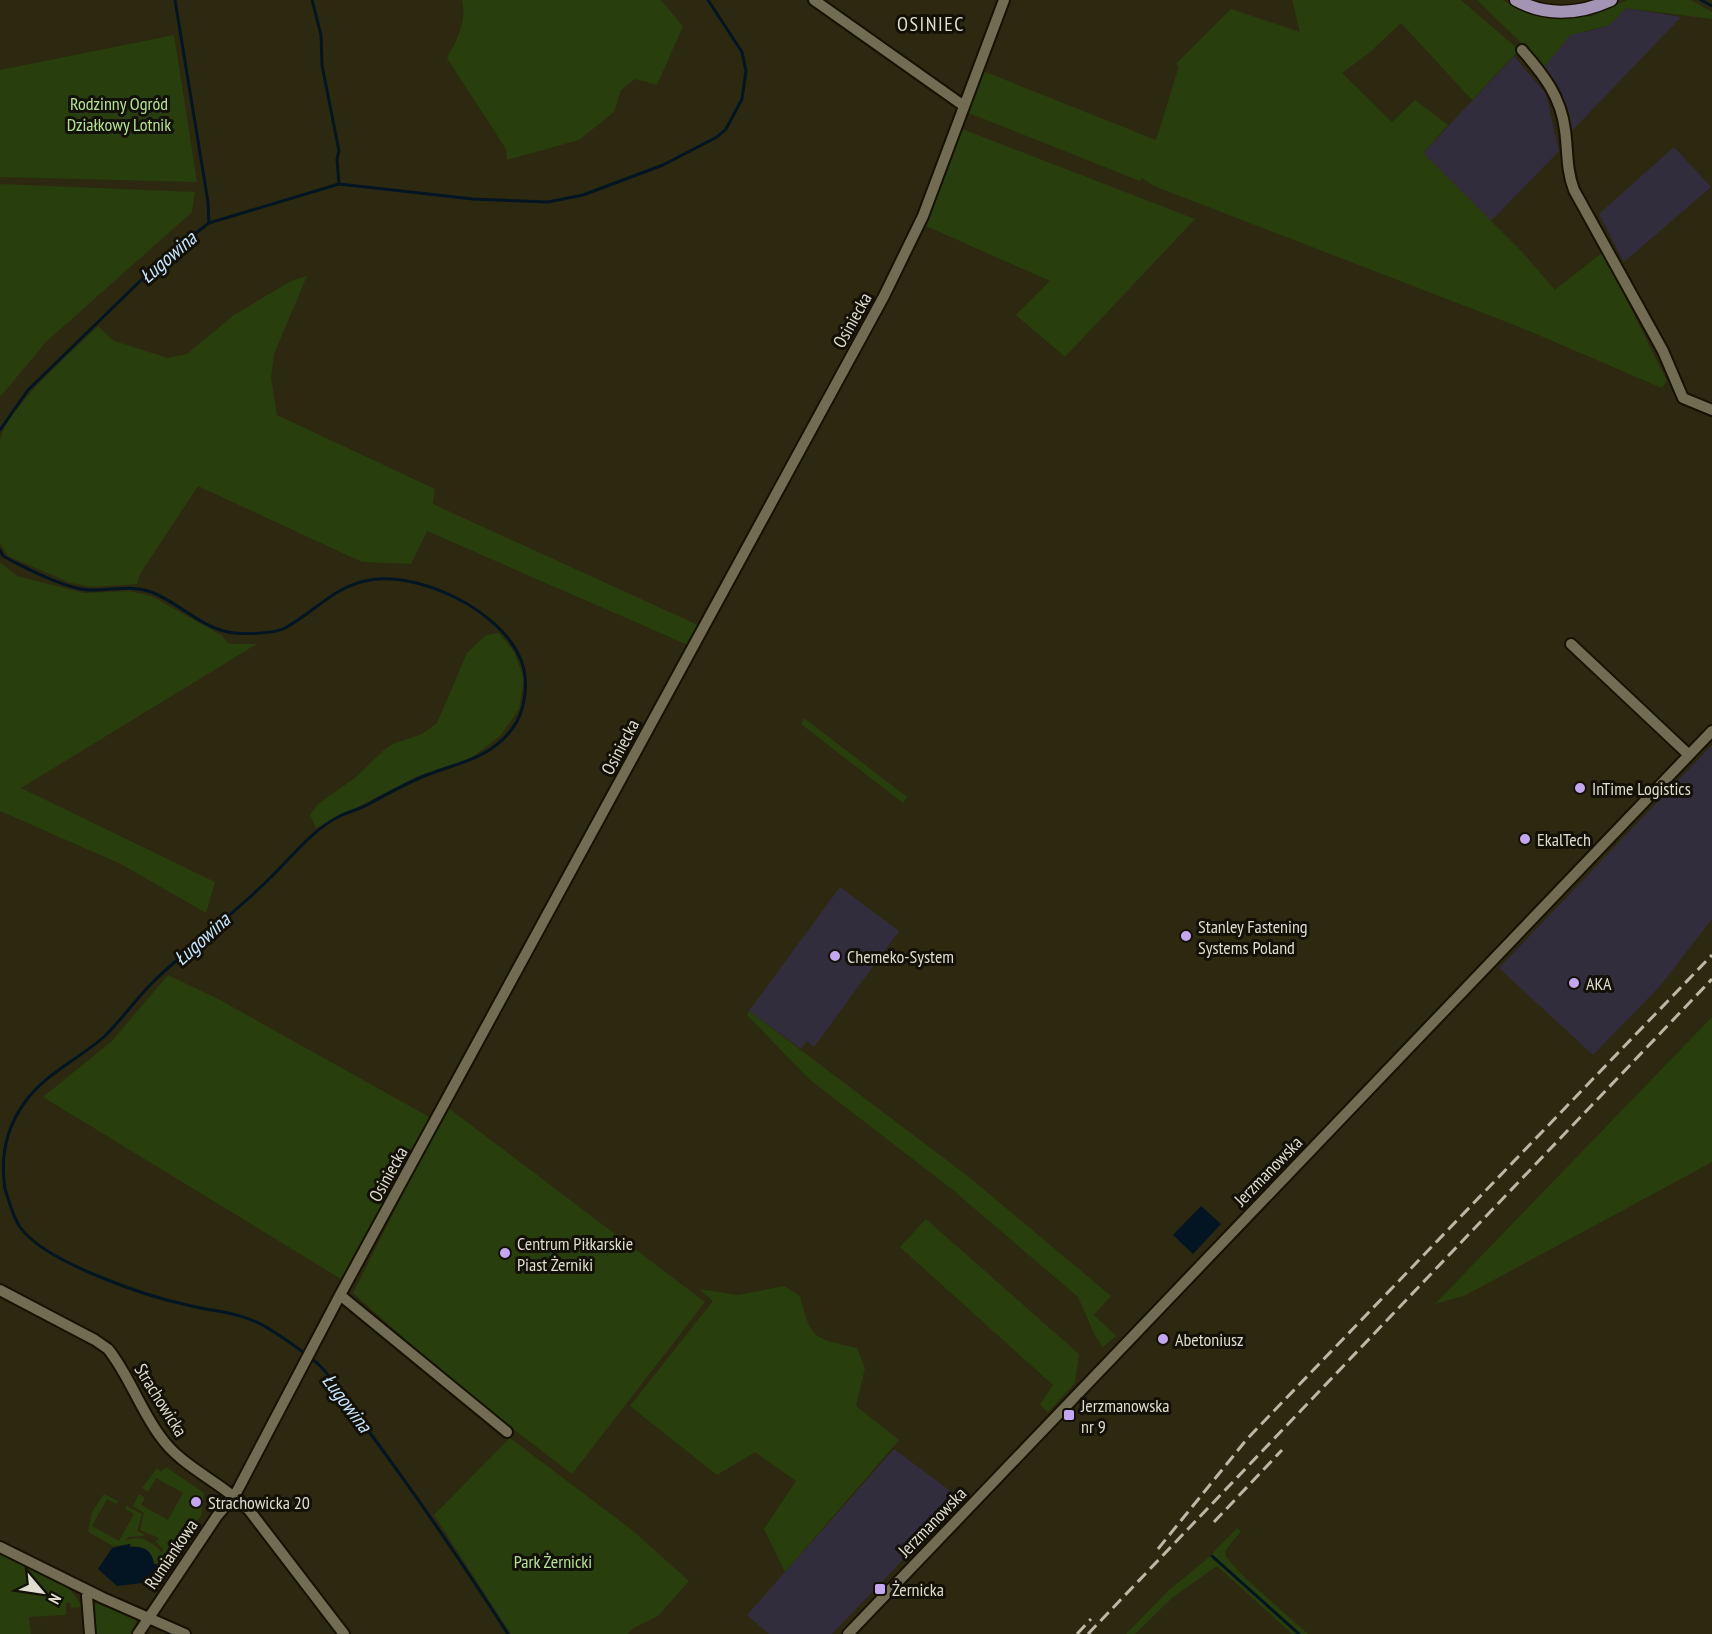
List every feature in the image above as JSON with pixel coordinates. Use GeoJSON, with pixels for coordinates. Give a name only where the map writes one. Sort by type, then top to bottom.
{"type":"FeatureCollection","features":[{"type":"Feature","properties":{"kind":"main road"},"geometry":{"type":"LineString","coordinates":[[1516,0],[1538,9],[1560,12],[1589,8],[1611,0]]}},
{"type":"Feature","properties":{"kind":"street"},"geometry":{"type":"LineString","coordinates":[[814,0],[964,106]]}},
{"type":"Feature","properties":{"kind":"street","name":"Osiniecka"},"geometry":{"type":"LineString","coordinates":[[235,1495],[340,1295],[884,296],[923,216],[1004,0]]}},
{"type":"Feature","properties":{"kind":"street"},"geometry":{"type":"LineString","coordinates":[[1522,50],[1551,85],[1561,107],[1566,132],[1568,174],[1574,190],[1663,351],[1683,398],[1712,410]]}},
{"type":"Feature","properties":{"kind":"street"},"geometry":{"type":"LineString","coordinates":[[1571,644],[1689,755]]}},
{"type":"Feature","properties":{"kind":"street","name":"Jerzmanowska"},"geometry":{"type":"LineString","coordinates":[[848,1634],[1712,730]]}},
{"type":"Feature","properties":{"kind":"street","name":"Strachowicka"},"geometry":{"type":"LineString","coordinates":[[0,1290],[108,1349],[160,1437],[186,1462],[235,1495],[344,1634]]}},
{"type":"Feature","properties":{"kind":"street"},"geometry":{"type":"LineString","coordinates":[[340,1295],[507,1432]]}},
{"type":"Feature","properties":{"kind":"street","name":"Rumiankowa"},"geometry":{"type":"LineString","coordinates":[[138,1634],[217,1516],[235,1495]]}},
{"type":"Feature","properties":{"kind":"street"},"geometry":{"type":"LineString","coordinates":[[0,1547],[89,1591],[185,1634]]}},
{"type":"Feature","properties":{"kind":"street"},"geometry":{"type":"LineString","coordinates":[[89,1591],[87,1596],[90,1634]]}},
{"type":"Feature","properties":{"kind":"shaded area"},"geometry":{"type":"Polygon","coordinates":[[[1626,8],[1681,17],[1570,133],[1561,91],[1551,76],[1510,31],[1512,28],[1562,36],[1589,31],[1610,25],[1626,8]]]}},
{"type":"Feature","properties":{"kind":"shaded area"},"geometry":{"type":"Polygon","coordinates":[[[1514,56],[1546,94],[1559,151],[1491,221],[1423,153],[1514,56]]]}},
{"type":"Feature","properties":{"kind":"shaded area"},"geometry":{"type":"Polygon","coordinates":[[[1674,147],[1711,187],[1624,262],[1599,214],[1674,147]]]}},
{"type":"Feature","properties":{"kind":"shaded area"},"geometry":{"type":"Polygon","coordinates":[[[1712,745],[1712,919],[1660,986],[1593,1055],[1499,968],[1712,745]]]}},
{"type":"Feature","properties":{"kind":"shaded area","name":"Chemeko-System"},"geometry":{"type":"Polygon","coordinates":[[[840,887],[899,931],[814,1047],[807,1041],[801,1049],[749,1011],[840,887]]]}},
{"type":"Feature","properties":{"kind":"shaded area"},"geometry":{"type":"Polygon","coordinates":[[[894,1449],[961,1499],[832,1634],[769,1634],[747,1615],[894,1449]]]}},
{"type":"Feature","properties":{"kind":"green space"},"geometry":{"type":"Polygon","coordinates":[[[462,0],[661,0],[683,26],[657,85],[635,79],[621,90],[614,112],[579,140],[507,160],[506,149],[447,58],[462,23],[462,0]]]}},
{"type":"Feature","properties":{"kind":"green space"},"geometry":{"type":"Polygon","coordinates":[[[1292,0],[1461,0],[1519,50],[1472,100],[1401,23],[1369,53],[1342,73],[1392,122],[1415,100],[1448,125],[1423,153],[1523,253],[1555,290],[1603,252],[1667,381],[1662,388],[1522,328],[1154,186],[1142,178],[1140,181],[966,112],[983,71],[1156,140],[1179,66],[1176,64],[1231,9],[1300,32],[1292,0]]]}},
{"type":"Feature","properties":{"kind":"green space"},"geometry":{"type":"Polygon","coordinates":[[[1477,0],[1502,0],[1531,15],[1557,19],[1592,16],[1627,0],[1691,0],[1712,12],[1712,19],[1626,8],[1610,25],[1570,35],[1545,66],[1477,0]]]}},
{"type":"Feature","properties":{"kind":"green space","name":"Rodzinny Ogród Działkowy Lotnik"},"geometry":{"type":"Polygon","coordinates":[[[174,35],[197,182],[0,177],[0,70],[174,35]]]}},
{"type":"Feature","properties":{"kind":"green space"},"geometry":{"type":"Polygon","coordinates":[[[962,129],[1195,219],[1065,357],[1016,315],[1050,281],[926,226],[962,129]]]}},
{"type":"Feature","properties":{"kind":"green space"},"geometry":{"type":"Polygon","coordinates":[[[0,184],[195,192],[192,212],[46,342],[0,397],[0,184]]]}},
{"type":"Feature","properties":{"kind":"green space"},"geometry":{"type":"Polygon","coordinates":[[[307,276],[274,354],[271,378],[277,415],[435,489],[433,504],[700,626],[688,645],[427,531],[411,564],[362,562],[198,486],[140,574],[137,584],[92,587],[71,583],[8,556],[0,543],[0,441],[5,428],[14,413],[42,380],[98,326],[114,341],[168,358],[187,354],[234,315],[291,281],[307,276]]]}},
{"type":"Feature","properties":{"kind":"green space"},"geometry":{"type":"Polygon","coordinates":[[[0,562],[17,576],[84,593],[129,591],[151,596],[221,635],[229,644],[257,644],[21,788],[215,882],[206,913],[121,864],[0,811],[0,562]]]}},
{"type":"Feature","properties":{"kind":"green space"},"geometry":{"type":"Polygon","coordinates":[[[499,633],[514,652],[524,678],[519,709],[501,735],[470,759],[420,775],[316,828],[310,815],[318,804],[356,777],[384,750],[393,744],[422,734],[437,723],[467,653],[486,635],[499,633]]]}},
{"type":"Feature","properties":{"kind":"green space"},"geometry":{"type":"Polygon","coordinates":[[[804,718],[907,797],[903,803],[801,724],[804,718]]]}},
{"type":"Feature","properties":{"kind":"green space"},"geometry":{"type":"Polygon","coordinates":[[[168,975],[222,1001],[431,1118],[341,1279],[43,1097],[112,1041],[168,975]]]}},
{"type":"Feature","properties":{"kind":"green space"},"geometry":{"type":"Polygon","coordinates":[[[749,1011],[969,1177],[1111,1296],[1094,1315],[1116,1336],[1103,1347],[1095,1336],[1078,1297],[953,1190],[809,1079],[747,1015],[749,1011]]]}},
{"type":"Feature","properties":{"kind":"green space"},"geometry":{"type":"Polygon","coordinates":[[[1712,1017],[1712,1162],[1466,1295],[1435,1304],[1712,1017]]]}},
{"type":"Feature","properties":{"kind":"green space","name":"Centrum Piłkarskie Piast Żerniki"},"geometry":{"type":"Polygon","coordinates":[[[447,1107],[705,1302],[572,1474],[461,1389],[353,1293],[447,1107]]]}},
{"type":"Feature","properties":{"kind":"green space"},"geometry":{"type":"Polygon","coordinates":[[[926,1219],[1079,1354],[1075,1383],[1048,1412],[1040,1405],[1053,1385],[900,1247],[926,1219]]]}},
{"type":"Feature","properties":{"kind":"green space"},"geometry":{"type":"Polygon","coordinates":[[[784,1286],[800,1296],[808,1322],[817,1335],[832,1342],[857,1348],[865,1368],[856,1406],[899,1440],[785,1572],[764,1529],[796,1481],[755,1452],[717,1475],[630,1406],[713,1301],[699,1289],[738,1295],[784,1286]]]}},
{"type":"Feature","properties":{"kind":"green space","name":"Park Żernicki"},"geometry":{"type":"Polygon","coordinates":[[[510,1438],[632,1530],[689,1581],[658,1616],[632,1629],[628,1634],[511,1634],[434,1515],[510,1438]]]}},
{"type":"Feature","properties":{"kind":"green space"},"geometry":{"type":"Polygon","coordinates":[[[166,1467],[204,1493],[201,1516],[170,1554],[167,1566],[161,1572],[156,1569],[157,1565],[130,1544],[113,1546],[88,1532],[92,1512],[104,1494],[118,1501],[116,1504],[107,1499],[92,1526],[119,1541],[134,1514],[125,1509],[127,1506],[142,1514],[137,1531],[144,1534],[128,1537],[126,1541],[135,1538],[145,1540],[162,1553],[163,1549],[156,1542],[159,1538],[140,1530],[144,1513],[133,1506],[139,1494],[145,1498],[141,1505],[168,1520],[183,1493],[156,1478],[148,1492],[142,1488],[157,1468],[161,1472],[166,1467]]]}},
{"type":"Feature","properties":{"kind":"green space"},"geometry":{"type":"Polygon","coordinates":[[[1237,1528],[1241,1531],[1225,1551],[1226,1557],[1244,1577],[1308,1634],[1292,1634],[1217,1566],[1173,1597],[1135,1634],[1126,1634],[1169,1590],[1207,1559],[1237,1528]]]}},
{"type":"Feature","properties":{"kind":"green space"},"geometry":{"type":"Polygon","coordinates":[[[0,1552],[58,1581],[68,1588],[82,1607],[71,1608],[70,1603],[66,1603],[66,1615],[29,1617],[31,1634],[0,1634],[0,1552]]]}},
{"type":"Feature","properties":{"kind":"green space"},"geometry":{"type":"Polygon","coordinates":[[[96,1603],[137,1619],[131,1634],[95,1634],[93,1608],[96,1603]]]}},
{"type":"Feature","properties":{"kind":"water"},"geometry":{"type":"Polygon","coordinates":[[[1201,1206],[1221,1224],[1193,1254],[1173,1235],[1201,1206]]]}},
{"type":"Feature","properties":{"kind":"water"},"geometry":{"type":"Polygon","coordinates":[[[130,1544],[130,1547],[143,1548],[149,1552],[154,1564],[157,1564],[155,1572],[143,1583],[117,1586],[98,1569],[112,1548],[130,1544]]]}},
{"type":"Feature","properties":{"kind":"waterway","name":"Ługowina"},"geometry":{"type":"LineString","coordinates":[[0,430],[28,390],[166,256],[209,223],[208,202],[175,0]]}},
{"type":"Feature","properties":{"kind":"waterway"},"geometry":{"type":"LineString","coordinates":[[312,0],[321,35],[322,65],[339,151],[337,159],[339,184]]}},
{"type":"Feature","properties":{"kind":"waterway"},"geometry":{"type":"LineString","coordinates":[[209,223],[339,184],[473,199],[548,202],[583,195],[663,165],[717,137],[726,129],[742,99],[746,71],[742,52],[708,0]]}},
{"type":"Feature","properties":{"kind":"waterway"},"geometry":{"type":"LineString","coordinates":[[1701,0],[1712,6]]}},
{"type":"Feature","properties":{"kind":"waterway","name":"Ługowina"},"geometry":{"type":"LineString","coordinates":[[0,550],[3,556],[12,561],[60,583],[89,590],[128,588],[151,592],[212,627],[234,633],[267,632],[285,628],[333,595],[354,584],[386,579],[408,581],[455,597],[477,610],[496,625],[511,642],[521,660],[525,677],[523,705],[517,722],[503,739],[482,754],[415,780],[364,807],[338,817],[319,830],[255,892],[153,982],[105,1036],[53,1074],[33,1092],[13,1122],[6,1143],[3,1166],[5,1189],[20,1227],[32,1240],[50,1253],[122,1286],[257,1322],[317,1363],[335,1383],[418,1499],[508,1634]]}},
{"type":"Feature","properties":{"kind":"waterway"},"geometry":{"type":"LineString","coordinates":[[1212,1556],[1299,1634]]}},
{"type":"Feature","properties":{"kind":"railway"},"geometry":{"type":"LineString","coordinates":[[1158,1549],[1247,1439],[1712,955]]}},
{"type":"Feature","properties":{"kind":"railway"},"geometry":{"type":"LineString","coordinates":[[1088,1634],[1712,979]]}},
{"type":"Feature","properties":{"kind":"railway"},"geometry":{"type":"LineString","coordinates":[[1214,1522],[1282,1450]]}},
{"type":"Feature","properties":{"kind":"railway"},"geometry":{"type":"LineString","coordinates":[[1077,1634],[1091,1619]]}},
{"type":"Feature","properties":{"kind":"place","name":"InTime Logistics"},"geometry":{"type":"Point","coordinates":[1580,788]}},
{"type":"Feature","properties":{"kind":"place","name":"EkalTech"},"geometry":{"type":"Point","coordinates":[1525,839]}},
{"type":"Feature","properties":{"kind":"place","name":"Stanley Fastening Systems Poland"},"geometry":{"type":"Point","coordinates":[1186,936]}},
{"type":"Feature","properties":{"kind":"place","name":"Chemeko-System"},"geometry":{"type":"Point","coordinates":[835,956]}},
{"type":"Feature","properties":{"kind":"place","name":"AKA"},"geometry":{"type":"Point","coordinates":[1574,983]}},
{"type":"Feature","properties":{"kind":"place","name":"Centrum Piłkarskie Piast Żerniki"},"geometry":{"type":"Point","coordinates":[505,1253]}},
{"type":"Feature","properties":{"kind":"place","name":"Abetoniusz"},"geometry":{"type":"Point","coordinates":[1163,1339]}},
{"type":"Feature","properties":{"kind":"place","name":"Jerzmanowska nr 9"},"geometry":{"type":"Point","coordinates":[1069,1415]}},
{"type":"Feature","properties":{"kind":"place","name":"Strachowicka 20"},"geometry":{"type":"Point","coordinates":[196,1502]}},
{"type":"Feature","properties":{"kind":"place","name":"Żernicka"},"geometry":{"type":"Point","coordinates":[880,1589]}},
{"type":"Feature","properties":{"kind":"district","name":"OSINIEC"},"geometry":{"type":"Point","coordinates":[931,24]}}]}
